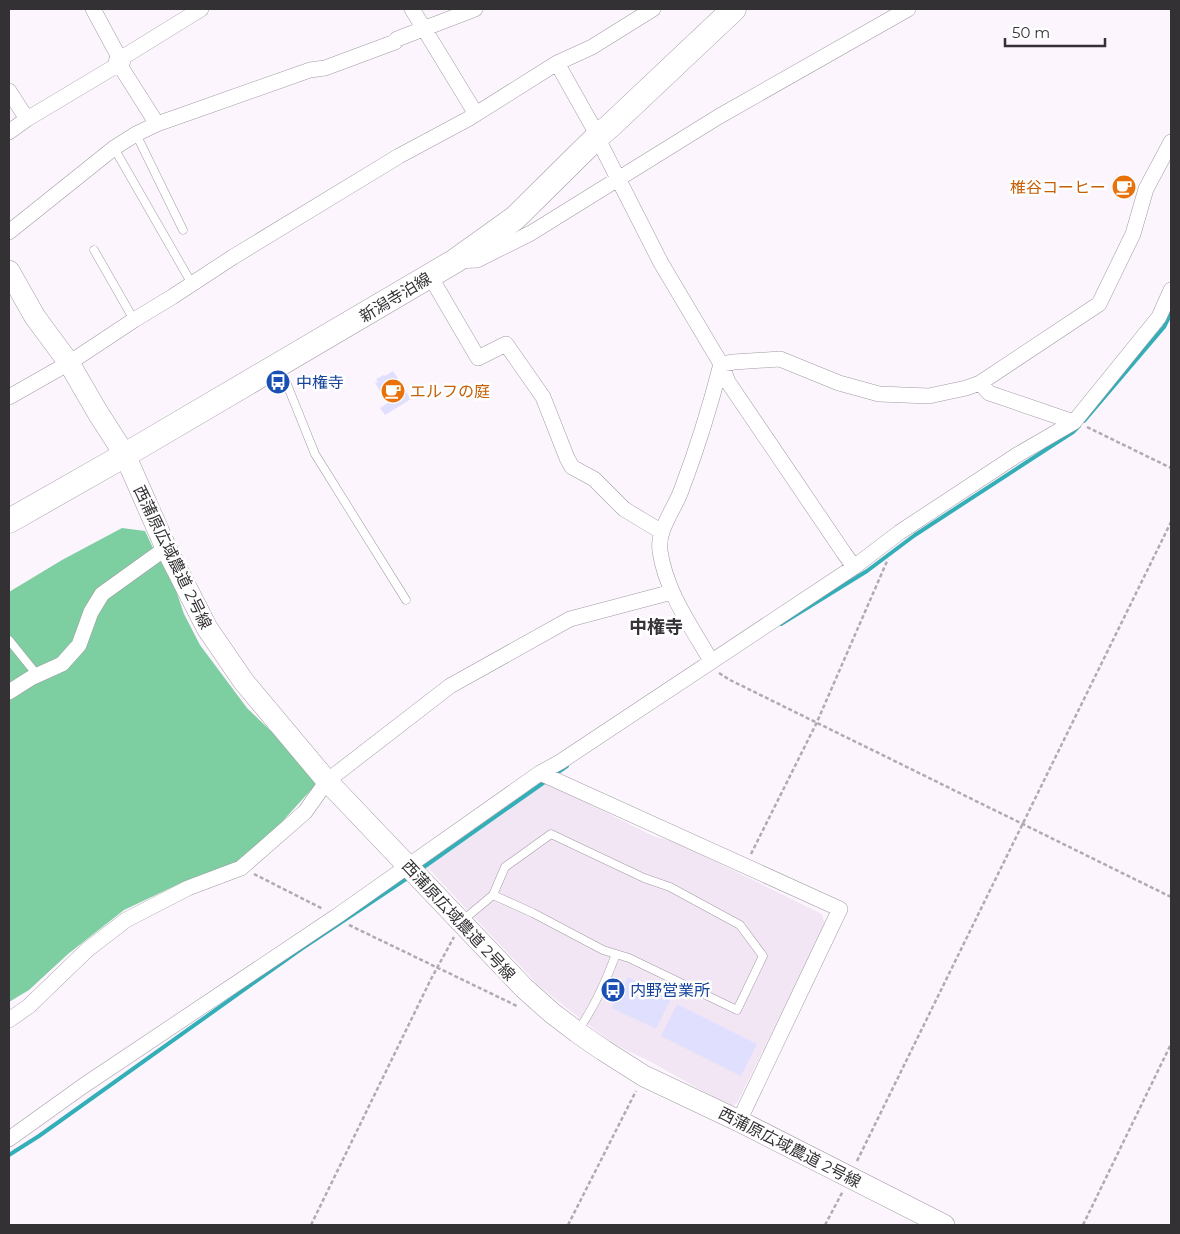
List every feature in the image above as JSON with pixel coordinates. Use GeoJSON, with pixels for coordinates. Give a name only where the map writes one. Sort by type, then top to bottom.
{"type":"FeatureCollection","features":[{"type":"Feature","properties":{"kind":"main road","name":"新潟寺泊線"},"geometry":{"type":"LineString","coordinates":[[9,521],[125,456],[455,261],[515,218],[598,136],[734,9]]}},
{"type":"Feature","properties":{"kind":"street"},"geometry":{"type":"LineString","coordinates":[[93,9],[119,62],[157,124]]}},
{"type":"Feature","properties":{"kind":"street"},"geometry":{"type":"LineString","coordinates":[[9,132],[201,9]]}},
{"type":"Feature","properties":{"kind":"street"},"geometry":{"type":"LineString","coordinates":[[412,9],[476,114]]}},
{"type":"Feature","properties":{"kind":"street"},"geometry":{"type":"LineString","coordinates":[[9,232],[114,148],[136,134],[157,124],[310,70],[325,68],[475,9]]}},
{"type":"Feature","properties":{"kind":"street"},"geometry":{"type":"LineString","coordinates":[[9,397],[68,363],[233,257],[399,156],[468,119],[556,63],[592,46],[653,9]]}},
{"type":"Feature","properties":{"kind":"street"},"geometry":{"type":"LineString","coordinates":[[455,261],[477,260],[523,237],[718,117],[908,9]]}},
{"type":"Feature","properties":{"kind":"street"},"geometry":{"type":"LineString","coordinates":[[556,63],[598,136],[661,263],[722,364],[728,382],[854,567]]}},
{"type":"Feature","properties":{"kind":"street"},"geometry":{"type":"LineString","coordinates":[[9,91],[28,119]]}},
{"type":"Feature","properties":{"kind":"street"},"geometry":{"type":"LineString","coordinates":[[722,364],[780,359],[838,383],[878,394],[929,396],[980,383],[1099,304],[1133,234],[1146,189],[1171,142]]}},
{"type":"Feature","properties":{"kind":"street","name":"西蒲原広域農道 2号線"},"geometry":{"type":"LineString","coordinates":[[9,271],[35,317],[68,363],[125,456],[166,548],[207,628],[239,675],[327,781],[524,988],[577,1032],[644,1076],[739,1121],[944,1225]]}},
{"type":"Feature","properties":{"kind":"street"},"geometry":{"type":"LineString","coordinates":[[430,276],[478,358],[506,344],[543,397],[572,467],[594,479],[624,509],[662,532]]}},
{"type":"Feature","properties":{"kind":"street"},"geometry":{"type":"LineString","coordinates":[[9,1139],[99,1075],[337,916],[540,773],[560,762],[854,567],[907,527],[1023,452],[1074,422],[1159,317],[1171,290]]}},
{"type":"Feature","properties":{"kind":"street"},"geometry":{"type":"LineString","coordinates":[[712,661],[672,592],[660,549],[662,532],[684,484],[705,423],[722,364]]}},
{"type":"Feature","properties":{"kind":"street"},"geometry":{"type":"LineString","coordinates":[[980,383],[989,393],[1074,422]]}},
{"type":"Feature","properties":{"kind":"street"},"geometry":{"type":"LineString","coordinates":[[9,692],[62,664],[79,645],[91,612],[102,594],[166,548]]}},
{"type":"Feature","properties":{"kind":"street"},"geometry":{"type":"LineString","coordinates":[[9,1020],[29,1006],[88,950],[126,920],[188,888],[241,868],[305,812],[327,781],[450,686],[570,619],[672,592]]}},
{"type":"Feature","properties":{"kind":"street"},"geometry":{"type":"LineString","coordinates":[[540,773],[840,909],[739,1121]]}},
{"type":"Feature","properties":{"kind":"lane"},"geometry":{"type":"LineString","coordinates":[[136,134],[183,230]]}},
{"type":"Feature","properties":{"kind":"lane"},"geometry":{"type":"LineString","coordinates":[[114,148],[192,284]]}},
{"type":"Feature","properties":{"kind":"lane"},"geometry":{"type":"LineString","coordinates":[[94,250],[134,320]]}},
{"type":"Feature","properties":{"kind":"lane"},"geometry":{"type":"LineString","coordinates":[[280,365],[315,454],[406,600]]}},
{"type":"Feature","properties":{"kind":"lane"},"geometry":{"type":"LineString","coordinates":[[9,640],[38,676]]}},
{"type":"Feature","properties":{"kind":"lane"},"geometry":{"type":"LineString","coordinates":[[461,922],[493,895],[505,867],[552,834],[644,878],[670,887],[740,924],[763,956],[738,1010],[629,958],[603,950],[493,895]]}},
{"type":"Feature","properties":{"kind":"lane"},"geometry":{"type":"LineString","coordinates":[[577,1032],[604,984],[616,954]]}},
{"type":"Feature","properties":{"kind":"path"},"geometry":{"type":"LineString","coordinates":[[1074,422],[1087,426],[1171,468]]}},
{"type":"Feature","properties":{"kind":"path"},"geometry":{"type":"LineString","coordinates":[[825,1225],[850,1178],[1171,522]]}},
{"type":"Feature","properties":{"kind":"path"},"geometry":{"type":"LineString","coordinates":[[745,866],[817,722],[888,559]]}},
{"type":"Feature","properties":{"kind":"path"},"geometry":{"type":"LineString","coordinates":[[712,661],[718,672],[730,680],[1171,897]]}},
{"type":"Feature","properties":{"kind":"path"},"geometry":{"type":"LineString","coordinates":[[241,868],[337,916],[349,924],[523,1009]]}},
{"type":"Feature","properties":{"kind":"path"},"geometry":{"type":"LineString","coordinates":[[311,1225],[431,979],[461,922]]}},
{"type":"Feature","properties":{"kind":"path"},"geometry":{"type":"LineString","coordinates":[[1083,1225],[1171,1044]]}},
{"type":"Feature","properties":{"kind":"path"},"geometry":{"type":"LineString","coordinates":[[568,1225],[644,1076]]}},
{"type":"Feature","properties":{"kind":"shaded area","name":"内野営業所"},"geometry":{"type":"Polygon","coordinates":[[[547,783],[653,836],[675,842],[822,914],[825,925],[737,1103],[731,1107],[653,1063],[614,1044],[572,1012],[538,985],[427,867],[547,783]]]}},
{"type":"Feature","properties":{"kind":"green space"},"geometry":{"type":"Polygon","coordinates":[[[122,528],[145,531],[153,548],[171,576],[184,614],[200,645],[247,708],[321,779],[249,858],[181,883],[124,910],[68,954],[29,990],[9,1002],[9,592],[62,560],[122,528]]]}},
{"type":"Feature","properties":{"kind":"building","name":"椎谷コーヒー"},"geometry":{"type":"Polygon","coordinates":[[[1117,175],[1137,187],[1131,199],[1111,188],[1117,175]]]}},
{"type":"Feature","properties":{"kind":"building","name":"エルフの庭"},"geometry":{"type":"Polygon","coordinates":[[[393,371],[411,399],[385,415],[380,408],[388,403],[375,383],[378,382],[376,379],[393,371]]]}},
{"type":"Feature","properties":{"kind":"building"},"geometry":{"type":"Polygon","coordinates":[[[628,977],[671,999],[656,1029],[612,1008],[628,977]]]}},
{"type":"Feature","properties":{"kind":"building"},"geometry":{"type":"Polygon","coordinates":[[[677,1004],[757,1044],[741,1076],[661,1036],[677,1004]]]}},
{"type":"Feature","properties":{"kind":"waterway"},"geometry":{"type":"LineString","coordinates":[[1084,421],[1164,327],[1171,313]]}},
{"type":"Feature","properties":{"kind":"waterway"},"geometry":{"type":"LineString","coordinates":[[781,624],[867,571],[915,535],[1073,432],[1079,426]]}},
{"type":"Feature","properties":{"kind":"waterway"},"geometry":{"type":"LineString","coordinates":[[554,775],[567,766]]}},
{"type":"Feature","properties":{"kind":"waterway"},"geometry":{"type":"LineString","coordinates":[[421,869],[546,781]]}},
{"type":"Feature","properties":{"kind":"waterway"},"geometry":{"type":"LineString","coordinates":[[9,1155],[39,1136],[301,949],[409,877]]}},
{"type":"Feature","properties":{"kind":"place","name":"椎谷コーヒー"},"geometry":{"type":"Point","coordinates":[1124,187]}},
{"type":"Feature","properties":{"kind":"place","name":"中権寺"},"geometry":{"type":"Point","coordinates":[278,382]}},
{"type":"Feature","properties":{"kind":"place","name":"エルフの庭"},"geometry":{"type":"Point","coordinates":[393,391]}},
{"type":"Feature","properties":{"kind":"place","name":"内野営業所"},"geometry":{"type":"Point","coordinates":[613,990]}},
{"type":"Feature","properties":{"kind":"district","name":"中権寺"},"geometry":{"type":"Point","coordinates":[656,627]}}]}
